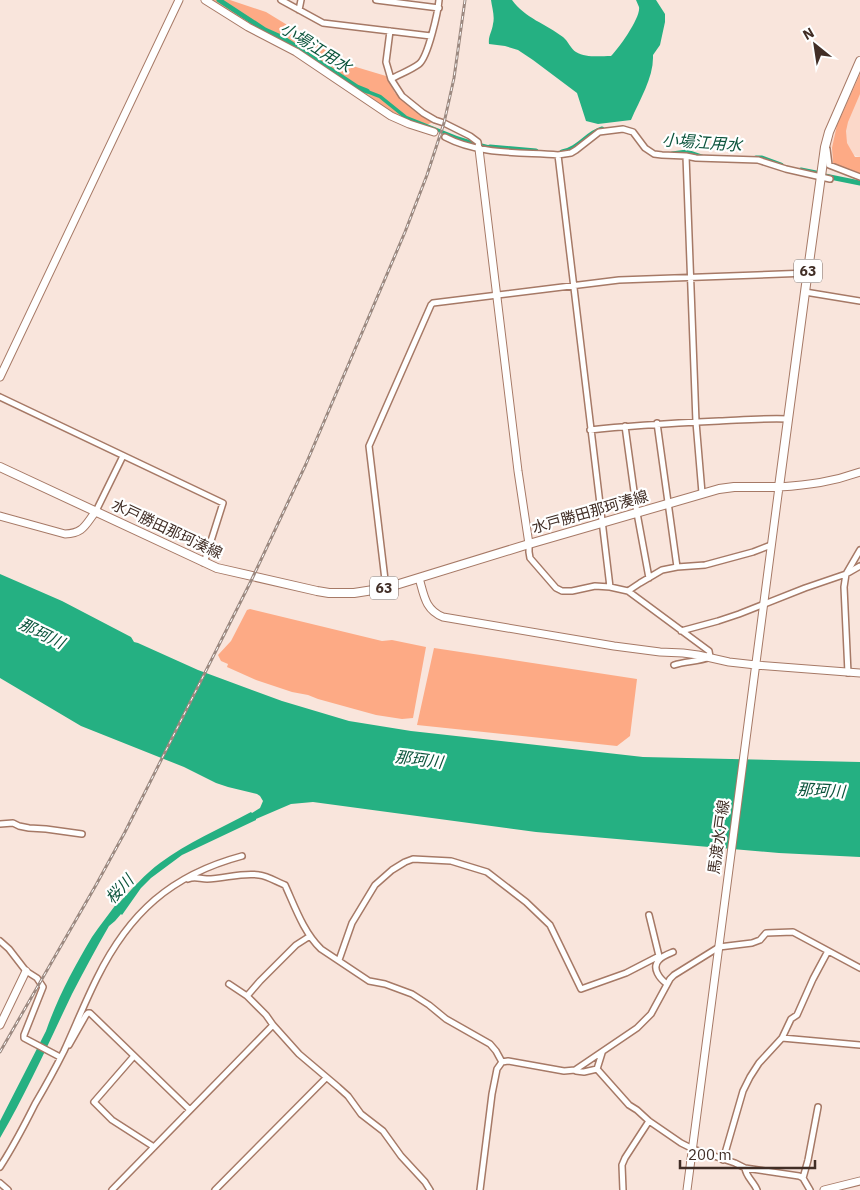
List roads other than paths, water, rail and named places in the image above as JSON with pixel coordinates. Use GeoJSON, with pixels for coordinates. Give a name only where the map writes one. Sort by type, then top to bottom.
{"type":"FeatureCollection","features":[{"type":"Feature","properties":{"kind":"main road","name":"63"},"geometry":{"type":"LineString","coordinates":[[780,487],[804,292],[825,147],[829,132],[860,61]]}},
{"type":"Feature","properties":{"kind":"main road","name":"水戸勝田那珂湊線"},"geometry":{"type":"LineString","coordinates":[[0,467],[204,563],[230,572],[317,591],[342,593],[386,588],[702,493],[728,487],[780,487]]}},
{"type":"Feature","properties":{"kind":"street"},"geometry":{"type":"LineString","coordinates":[[0,377],[179,0]]}},
{"type":"Feature","properties":{"kind":"street"},"geometry":{"type":"LineString","coordinates":[[205,0],[248,27],[296,52],[391,116],[434,132]]}},
{"type":"Feature","properties":{"kind":"street"},"geometry":{"type":"LineString","coordinates":[[281,0],[323,22],[431,36]]}},
{"type":"Feature","properties":{"kind":"street"},"geometry":{"type":"LineString","coordinates":[[299,10],[301,0]]}},
{"type":"Feature","properties":{"kind":"street"},"geometry":{"type":"LineString","coordinates":[[376,0],[412,2],[439,8]]}},
{"type":"Feature","properties":{"kind":"street"},"geometry":{"type":"LineString","coordinates":[[391,78],[422,62],[439,8],[439,0]]}},
{"type":"Feature","properties":{"kind":"street"},"geometry":{"type":"LineString","coordinates":[[390,31],[386,62],[391,78],[402,96],[423,113],[470,136],[478,142],[530,558],[556,588],[562,591],[595,586],[628,591],[709,651],[710,657]]}},
{"type":"Feature","properties":{"kind":"street"},"geometry":{"type":"LineString","coordinates":[[446,137],[455,142],[479,149],[558,155],[571,153],[599,132],[622,129],[633,132],[645,148],[654,154],[696,158],[758,160],[786,169],[830,179]]}},
{"type":"Feature","properties":{"kind":"street"},"geometry":{"type":"LineString","coordinates":[[825,147],[829,165],[860,177]]}},
{"type":"Feature","properties":{"kind":"street"},"geometry":{"type":"LineString","coordinates":[[558,155],[610,587]]}},
{"type":"Feature","properties":{"kind":"street"},"geometry":{"type":"LineString","coordinates":[[686,156],[696,422],[702,493]]}},
{"type":"Feature","properties":{"kind":"street"},"geometry":{"type":"LineString","coordinates":[[386,588],[369,446],[431,305],[437,301],[618,280],[808,273]]}},
{"type":"Feature","properties":{"kind":"street"},"geometry":{"type":"LineString","coordinates":[[804,292],[860,301]]}},
{"type":"Feature","properties":{"kind":"street"},"geometry":{"type":"LineString","coordinates":[[0,397],[223,504],[204,563]]}},
{"type":"Feature","properties":{"kind":"street"},"geometry":{"type":"LineString","coordinates":[[590,430],[657,423],[768,418],[788,419]]}},
{"type":"Feature","properties":{"kind":"street"},"geometry":{"type":"LineString","coordinates":[[657,423],[677,567]]}},
{"type":"Feature","properties":{"kind":"street"},"geometry":{"type":"LineString","coordinates":[[625,426],[637,513],[649,578]]}},
{"type":"Feature","properties":{"kind":"street"},"geometry":{"type":"LineString","coordinates":[[0,516],[66,534],[82,530],[96,512],[123,456]]}},
{"type":"Feature","properties":{"kind":"street"},"geometry":{"type":"LineString","coordinates":[[780,487],[822,483],[860,472]]}},
{"type":"Feature","properties":{"kind":"street","name":"馬渡水戸線"},"geometry":{"type":"LineString","coordinates":[[687,1190],[780,487]]}},
{"type":"Feature","properties":{"kind":"street"},"geometry":{"type":"LineString","coordinates":[[628,591],[662,570],[705,565],[772,545]]}},
{"type":"Feature","properties":{"kind":"street"},"geometry":{"type":"LineString","coordinates":[[848,672],[844,587],[846,574],[860,550]]}},
{"type":"Feature","properties":{"kind":"street"},"geometry":{"type":"LineString","coordinates":[[681,631],[718,621],[846,574],[860,566]]}},
{"type":"Feature","properties":{"kind":"street"},"geometry":{"type":"LineString","coordinates":[[419,578],[427,604],[436,614],[443,617],[590,642],[710,657],[729,662],[860,673]]}},
{"type":"Feature","properties":{"kind":"street"},"geometry":{"type":"LineString","coordinates":[[674,665],[710,657]]}},
{"type":"Feature","properties":{"kind":"street"},"geometry":{"type":"LineString","coordinates":[[0,831],[2,828],[0,824],[14,823],[29,828],[82,834]]}},
{"type":"Feature","properties":{"kind":"street"},"geometry":{"type":"LineString","coordinates":[[0,1167],[12,1149],[60,1055],[96,978],[130,924],[148,905],[178,882],[204,868],[242,856]]}},
{"type":"Feature","properties":{"kind":"street"},"geometry":{"type":"LineString","coordinates":[[339,960],[352,923],[375,885],[392,870],[413,859],[451,861],[487,872],[510,889],[550,925],[581,989],[626,973],[659,956],[649,914]]}},
{"type":"Feature","properties":{"kind":"street"},"geometry":{"type":"LineString","coordinates":[[178,882],[194,877],[218,879],[260,875],[286,885],[310,936],[321,949],[369,981],[385,984],[412,994],[446,1019],[490,1044],[496,1050],[502,1062]]}},
{"type":"Feature","properties":{"kind":"street"},"geometry":{"type":"LineString","coordinates":[[575,1070],[637,1028],[651,1014],[674,975],[719,947],[752,943],[760,940],[766,933],[793,932],[860,968]]}},
{"type":"Feature","properties":{"kind":"street"},"geometry":{"type":"LineString","coordinates":[[248,996],[260,981],[296,945],[310,936]]}},
{"type":"Feature","properties":{"kind":"street"},"geometry":{"type":"LineString","coordinates":[[0,941],[9,949],[26,971],[37,978],[43,987],[24,1038],[60,1055]]}},
{"type":"Feature","properties":{"kind":"street"},"geometry":{"type":"LineString","coordinates":[[722,1160],[746,1084],[760,1063],[782,1038],[791,1019],[797,1015],[828,951]]}},
{"type":"Feature","properties":{"kind":"street"},"geometry":{"type":"LineString","coordinates":[[667,984],[655,966],[660,958],[673,952]]}},
{"type":"Feature","properties":{"kind":"street"},"geometry":{"type":"LineString","coordinates":[[1,1021],[26,971]]}},
{"type":"Feature","properties":{"kind":"street"},"geometry":{"type":"LineString","coordinates":[[229,984],[248,996],[298,1054],[348,1096],[361,1114],[383,1131],[430,1190]]}},
{"type":"Feature","properties":{"kind":"street"},"geometry":{"type":"LineString","coordinates":[[60,1055],[72,1040],[88,1013],[190,1110]]}},
{"type":"Feature","properties":{"kind":"street"},"geometry":{"type":"LineString","coordinates":[[112,1190],[273,1025]]}},
{"type":"Feature","properties":{"kind":"street"},"geometry":{"type":"LineString","coordinates":[[782,1038],[860,1045]]}},
{"type":"Feature","properties":{"kind":"street"},"geometry":{"type":"LineString","coordinates":[[597,1069],[602,1053]]}},
{"type":"Feature","properties":{"kind":"street"},"geometry":{"type":"LineString","coordinates":[[134,1056],[94,1102],[112,1120],[154,1147]]}},
{"type":"Feature","properties":{"kind":"street"},"geometry":{"type":"LineString","coordinates":[[502,1062],[508,1061],[564,1071],[575,1070],[584,1072],[597,1069]]}},
{"type":"Feature","properties":{"kind":"street"},"geometry":{"type":"LineString","coordinates":[[480,1190],[492,1094],[498,1069],[502,1062]]}},
{"type":"Feature","properties":{"kind":"street"},"geometry":{"type":"LineString","coordinates":[[597,1069],[628,1105],[680,1143],[745,1168],[799,1176],[803,1178],[810,1190]]}},
{"type":"Feature","properties":{"kind":"street"},"geometry":{"type":"LineString","coordinates":[[215,1190],[326,1078]]}},
{"type":"Feature","properties":{"kind":"street"},"geometry":{"type":"LineString","coordinates":[[803,1178],[818,1107]]}},
{"type":"Feature","properties":{"kind":"street"},"geometry":{"type":"LineString","coordinates":[[623,1190],[622,1165],[649,1121]]}},
{"type":"Feature","properties":{"kind":"street"},"geometry":{"type":"LineString","coordinates":[[745,1168],[746,1174],[757,1190]]}},
{"type":"Feature","properties":{"kind":"street"},"geometry":{"type":"LineString","coordinates":[[824,1190],[860,1182]]}},
{"type":"Feature","properties":{"kind":"street"},"geometry":{"type":"LineString","coordinates":[[0,1183],[8,1190]]}},
{"type":"Feature","properties":{"kind":"water"},"geometry":{"type":"Polygon","coordinates":[[[491,0],[512,0],[523,12],[563,37],[576,52],[584,55],[611,56],[624,40],[637,18],[639,7],[636,0],[656,0],[665,14],[665,22],[660,45],[653,55],[649,80],[631,120],[598,124],[586,121],[577,93],[518,50],[489,44],[494,18],[491,0]]]}},
{"type":"Feature","properties":{"kind":"water"},"geometry":{"type":"Polygon","coordinates":[[[363,88],[381,95],[407,116],[457,136],[496,147],[494,149],[475,145],[405,119],[379,98],[361,91],[363,88]]]}},
{"type":"Feature","properties":{"kind":"water","name":"那珂川"},"geometry":{"type":"Polygon","coordinates":[[[0,574],[62,601],[131,637],[134,642],[198,670],[282,701],[349,721],[411,731],[643,757],[860,762],[860,857],[779,853],[536,832],[313,802],[291,804],[182,855],[151,878],[141,888],[122,915],[109,926],[99,943],[72,994],[29,1085],[0,1138],[0,1121],[46,1031],[66,983],[92,937],[117,903],[144,877],[170,856],[193,842],[252,813],[260,808],[263,801],[257,794],[216,783],[184,767],[81,726],[0,678],[0,574]]]}},
{"type":"Feature","properties":{"kind":"waterway","name":"小場江用水"},"geometry":{"type":"LineString","coordinates":[[219,0],[265,30],[283,38],[357,87],[367,91]]}},
{"type":"Feature","properties":{"kind":"waterway","name":"小場江用水"},"geometry":{"type":"LineString","coordinates":[[562,152],[573,148],[591,134],[602,129]]}},
{"type":"Feature","properties":{"kind":"waterway","name":"小場江用水"},"geometry":{"type":"LineString","coordinates":[[490,147],[536,151]]}},
{"type":"Feature","properties":{"kind":"waterway","name":"小場江用水"},"geometry":{"type":"LineString","coordinates":[[672,154],[687,152],[702,157]]}},
{"type":"Feature","properties":{"kind":"waterway","name":"小場江用水"},"geometry":{"type":"LineString","coordinates":[[756,158],[762,158],[781,165]]}},
{"type":"Feature","properties":{"kind":"waterway","name":"小場江用水"},"geometry":{"type":"LineString","coordinates":[[801,170],[816,173]]}},
{"type":"Feature","properties":{"kind":"waterway","name":"小場江用水"},"geometry":{"type":"LineString","coordinates":[[825,176],[860,183]]}},
{"type":"Feature","properties":{"kind":"railway"},"geometry":{"type":"LineString","coordinates":[[0,1052],[125,832],[251,581],[306,464],[405,232],[427,175],[444,123],[454,78],[465,0]]}},
{"type":"Feature","properties":{"kind":"water label","name":"桜川"},"geometry":{"type":"Point","coordinates":[119,889]}}]}
